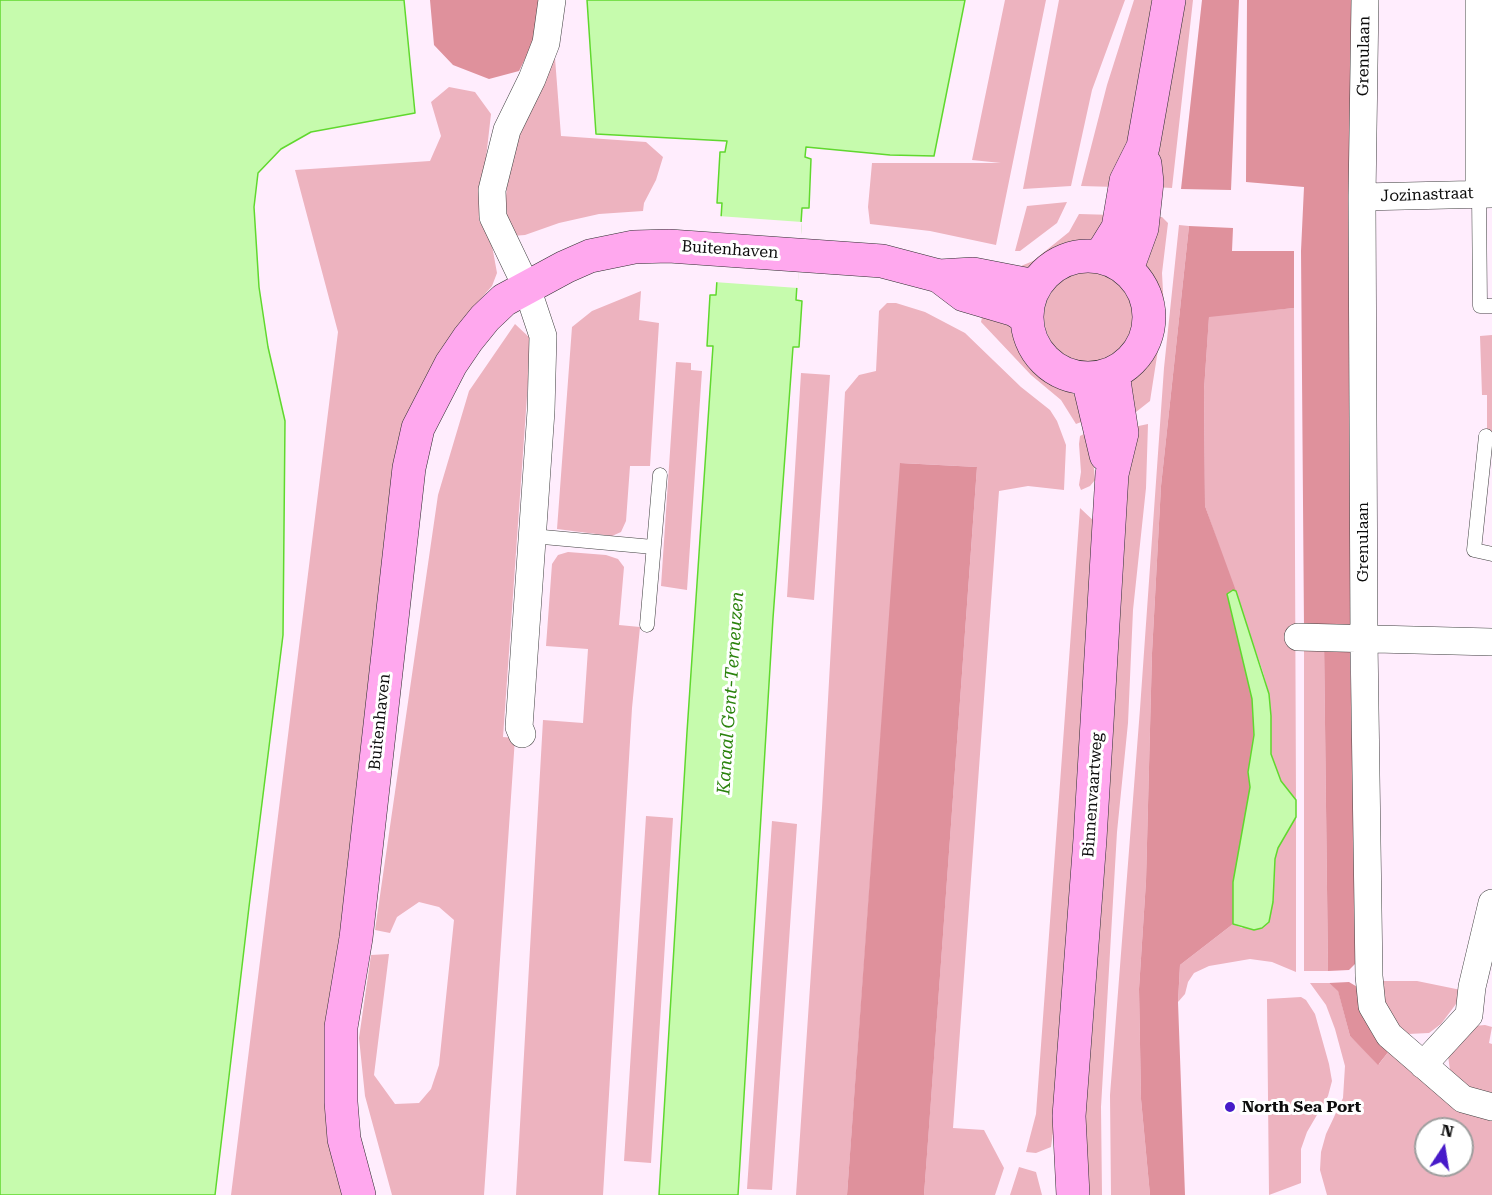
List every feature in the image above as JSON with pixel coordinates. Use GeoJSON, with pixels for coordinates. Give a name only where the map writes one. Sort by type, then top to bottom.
{"type":"FeatureCollection","features":[{"type":"Feature","properties":{"kind":"main road"},"geometry":{"type":"LineString","coordinates":[[1113,263],[1142,228],[1147,182],[1143,147],[1169,0]]}},
{"type":"Feature","properties":{"kind":"main road","name":"Buitenhaven"},"geometry":{"type":"LineString","coordinates":[[359,1195],[344,1139],[341,1102],[341,1027],[356,938],[409,468],[418,428],[450,364],[485,318],[504,300],[590,256],[634,247],[669,246],[882,261],[939,276],[973,274],[1035,286]]}},
{"type":"Feature","properties":{"kind":"main road"},"geometry":{"type":"LineString","coordinates":[[1084,256],[1113,263],[1137,281],[1145,294],[1149,310],[1149,326],[1145,340],[1137,354],[1126,366],[1100,376],[1074,377],[1050,365],[1040,356],[1028,331],[1029,301],[1035,286],[1044,274],[1056,265],[1084,256]]}},
{"type":"Feature","properties":{"kind":"main road","name":"Buitenhaven"},"geometry":{"type":"LineString","coordinates":[[939,276],[964,295],[1015,310],[1027,318]]}},
{"type":"Feature","properties":{"kind":"main road","name":"Binnenvaartweg"},"geometry":{"type":"LineString","coordinates":[[1072,1195],[1069,1116],[1090,838],[1112,474],[1101,440],[1100,376]]}},
{"type":"Feature","properties":{"kind":"main road","name":"Binnenvaartweg"},"geometry":{"type":"LineString","coordinates":[[1053,1195],[1069,1116]]}},
{"type":"Feature","properties":{"kind":"street"},"geometry":{"type":"LineString","coordinates":[[522,734],[519,727],[543,378],[543,336],[527,288],[493,217],[492,190],[507,130],[546,43],[552,0]]}},
{"type":"Feature","properties":{"kind":"street","name":"Grenulaan"},"geometry":{"type":"LineString","coordinates":[[1365,0],[1362,197],[1364,640],[1369,976],[1372,1006],[1389,1035],[1462,1099],[1492,1107]]}},
{"type":"Feature","properties":{"kind":"street"},"geometry":{"type":"LineString","coordinates":[[1479,0],[1485,194]]}},
{"type":"Feature","properties":{"kind":"street","name":"Jozinastraat"},"geometry":{"type":"LineString","coordinates":[[1362,197],[1485,194]]}},
{"type":"Feature","properties":{"kind":"street"},"geometry":{"type":"LineString","coordinates":[[1298,637],[1492,642]]}},
{"type":"Feature","properties":{"kind":"street"},"geometry":{"type":"LineString","coordinates":[[1423,1065],[1481,1017],[1472,987],[1492,903]]}},
{"type":"Feature","properties":{"kind":"lane"},"geometry":{"type":"LineString","coordinates":[[1485,194],[1480,306],[1492,306]]}},
{"type":"Feature","properties":{"kind":"lane"},"geometry":{"type":"LineString","coordinates":[[1486,436],[1474,550],[1492,554]]}},
{"type":"Feature","properties":{"kind":"lane"},"geometry":{"type":"LineString","coordinates":[[647,625],[660,475]]}},
{"type":"Feature","properties":{"kind":"lane"},"geometry":{"type":"LineString","coordinates":[[532,536],[653,547]]}},
{"type":"Feature","properties":{"kind":"shaded area"},"geometry":{"type":"Polygon","coordinates":[[[430,0],[543,0],[544,21],[519,71],[489,79],[453,65],[434,45],[430,0]]]}},
{"type":"Feature","properties":{"kind":"shaded area"},"geometry":{"type":"Polygon","coordinates":[[[1005,0],[1046,0],[996,245],[930,231],[870,224],[868,207],[872,163],[1001,163],[972,160],[1005,0]]]}},
{"type":"Feature","properties":{"kind":"shaded area"},"geometry":{"type":"Polygon","coordinates":[[[1059,0],[1125,0],[1092,90],[1071,186],[1023,189],[1059,0]]]}},
{"type":"Feature","properties":{"kind":"shaded area"},"geometry":{"type":"Polygon","coordinates":[[[1134,0],[1154,0],[1137,109],[1116,187],[1081,186],[1107,85],[1134,0]]]}},
{"type":"Feature","properties":{"kind":"shaded area"},"geometry":{"type":"Polygon","coordinates":[[[1178,0],[1193,0],[1172,188],[1154,187],[1178,0]]]}},
{"type":"Feature","properties":{"kind":"shaded area"},"geometry":{"type":"Polygon","coordinates":[[[1202,0],[1239,0],[1231,190],[1181,189],[1202,0]]]}},
{"type":"Feature","properties":{"kind":"shaded area"},"geometry":{"type":"Polygon","coordinates":[[[1247,0],[1351,0],[1352,628],[1304,628],[1301,251],[1304,187],[1246,182],[1247,0]]]}},
{"type":"Feature","properties":{"kind":"shaded area"},"geometry":{"type":"Polygon","coordinates":[[[555,58],[561,136],[646,142],[663,157],[656,180],[644,203],[643,211],[599,214],[559,223],[525,235],[512,236],[506,221],[505,205],[510,159],[527,113],[555,58]]]}},
{"type":"Feature","properties":{"kind":"shaded area"},"geometry":{"type":"Polygon","coordinates":[[[449,87],[475,92],[491,114],[479,220],[491,240],[497,273],[492,286],[472,309],[398,455],[345,1195],[231,1195],[338,332],[295,170],[430,161],[441,136],[431,102],[449,87]]]}},
{"type":"Feature","properties":{"kind":"shaded area"},"geometry":{"type":"Polygon","coordinates":[[[1067,202],[1057,223],[1020,251],[1015,251],[1027,206],[1067,202]]]}},
{"type":"Feature","properties":{"kind":"shaded area"},"geometry":{"type":"Polygon","coordinates":[[[1079,214],[1114,215],[1095,244],[1069,249],[1050,259],[1038,270],[998,265],[1021,266],[1033,261],[1069,232],[1079,214]]]}},
{"type":"Feature","properties":{"kind":"shaded area"},"geometry":{"type":"Polygon","coordinates":[[[1150,216],[1162,217],[1168,223],[1162,273],[1164,311],[1150,401],[1136,412],[1125,412],[1128,381],[1153,349],[1159,326],[1159,310],[1154,294],[1142,274],[1150,216]]]}},
{"type":"Feature","properties":{"kind":"shaded area"},"geometry":{"type":"Polygon","coordinates":[[[1179,225],[1189,226],[1161,486],[1152,653],[1146,881],[1139,989],[1141,1099],[1150,1195],[1111,1195],[1110,1095],[1164,368],[1179,225]]]}},
{"type":"Feature","properties":{"kind":"shaded area"},"geometry":{"type":"Polygon","coordinates":[[[1189,226],[1233,228],[1232,251],[1294,251],[1294,308],[1209,317],[1204,390],[1205,506],[1236,591],[1233,590],[1227,594],[1252,699],[1254,735],[1248,772],[1250,787],[1233,882],[1233,924],[1180,965],[1178,1002],[1185,1195],[1150,1195],[1141,1099],[1139,989],[1146,881],[1152,653],[1161,486],[1189,226]]]}},
{"type":"Feature","properties":{"kind":"shaded area"},"geometry":{"type":"Polygon","coordinates":[[[1089,272],[1106,276],[1121,285],[1130,300],[1134,317],[1130,334],[1121,349],[1106,358],[1089,362],[1072,358],[1057,349],[1048,334],[1044,317],[1048,300],[1057,285],[1072,276],[1089,272]]]}},
{"type":"Feature","properties":{"kind":"shaded area"},"geometry":{"type":"Polygon","coordinates":[[[641,291],[639,320],[659,323],[650,466],[630,466],[626,521],[621,532],[612,536],[557,529],[572,327],[592,311],[641,291]]]}},
{"type":"Feature","properties":{"kind":"shaded area"},"geometry":{"type":"Polygon","coordinates":[[[887,303],[896,303],[925,312],[965,333],[1021,387],[1050,410],[1066,445],[1064,490],[1028,486],[999,491],[953,1128],[984,1130],[1004,1168],[995,1195],[924,1195],[977,467],[901,463],[847,1195],[796,1195],[822,808],[845,392],[859,375],[876,371],[879,311],[887,303]]]}},
{"type":"Feature","properties":{"kind":"shaded area"},"geometry":{"type":"Polygon","coordinates":[[[984,308],[1014,326],[1030,359],[1042,373],[1081,399],[1089,419],[1076,424],[1061,400],[1031,375],[981,322],[984,308]]]}},
{"type":"Feature","properties":{"kind":"shaded area"},"geometry":{"type":"Polygon","coordinates":[[[1294,308],[1296,800],[1281,781],[1271,754],[1269,694],[1205,506],[1204,390],[1209,316],[1294,308]]]}},
{"type":"Feature","properties":{"kind":"shaded area"},"geometry":{"type":"Polygon","coordinates":[[[515,324],[531,339],[503,737],[515,738],[484,1195],[392,1195],[365,1096],[359,1038],[371,955],[389,954],[374,1075],[395,1104],[419,1103],[431,1089],[439,1065],[454,920],[439,907],[419,902],[397,917],[390,933],[375,930],[438,495],[469,391],[515,324]]]}},
{"type":"Feature","properties":{"kind":"shaded area"},"geometry":{"type":"Polygon","coordinates":[[[1492,335],[1492,433],[1487,433],[1487,395],[1482,395],[1480,336],[1492,335]]]}},
{"type":"Feature","properties":{"kind":"shaded area"},"geometry":{"type":"Polygon","coordinates":[[[676,362],[691,363],[691,370],[702,371],[687,590],[661,586],[676,362]]]}},
{"type":"Feature","properties":{"kind":"shaded area"},"geometry":{"type":"Polygon","coordinates":[[[801,373],[830,375],[814,600],[787,597],[801,373]]]}},
{"type":"Feature","properties":{"kind":"shaded area"},"geometry":{"type":"Polygon","coordinates":[[[1148,424],[1146,488],[1133,610],[1128,723],[1117,832],[1101,1107],[1102,1195],[1083,1195],[1080,1153],[1129,428],[1148,424]]]}},
{"type":"Feature","properties":{"kind":"shaded area"},"geometry":{"type":"Polygon","coordinates":[[[1091,435],[1095,480],[1090,486],[1081,490],[1079,444],[1080,436],[1091,435]]]}},
{"type":"Feature","properties":{"kind":"shaded area"},"geometry":{"type":"Polygon","coordinates":[[[900,463],[977,467],[924,1195],[847,1195],[900,463]]]}},
{"type":"Feature","properties":{"kind":"shaded area"},"geometry":{"type":"Polygon","coordinates":[[[1080,508],[1096,523],[1058,1096],[1051,1147],[1036,1153],[1026,1152],[1036,1114],[1080,508]]]}},
{"type":"Feature","properties":{"kind":"shaded area"},"geometry":{"type":"Polygon","coordinates":[[[568,552],[606,555],[618,559],[624,567],[619,625],[640,627],[632,708],[603,1195],[516,1195],[543,720],[583,723],[588,649],[546,646],[552,564],[558,555],[568,552]]]}},
{"type":"Feature","properties":{"kind":"shaded area"},"geometry":{"type":"Polygon","coordinates":[[[1304,641],[1324,641],[1328,971],[1304,971],[1304,641]]]}},
{"type":"Feature","properties":{"kind":"shaded area"},"geometry":{"type":"Polygon","coordinates":[[[1324,641],[1350,651],[1357,962],[1349,970],[1328,971],[1324,641]]]}},
{"type":"Feature","properties":{"kind":"shaded area"},"geometry":{"type":"Polygon","coordinates":[[[646,816],[673,818],[651,1163],[624,1161],[646,816]]]}},
{"type":"Feature","properties":{"kind":"shaded area"},"geometry":{"type":"Polygon","coordinates":[[[1296,817],[1296,972],[1272,962],[1250,959],[1209,966],[1194,973],[1188,982],[1185,994],[1178,1002],[1180,965],[1233,924],[1242,928],[1273,902],[1275,859],[1278,848],[1296,817]]]}},
{"type":"Feature","properties":{"kind":"shaded area"},"geometry":{"type":"Polygon","coordinates":[[[772,821],[797,824],[772,1190],[747,1189],[772,821]]]}},
{"type":"Feature","properties":{"kind":"shaded area"},"geometry":{"type":"Polygon","coordinates":[[[1380,981],[1417,981],[1461,990],[1456,1004],[1441,1024],[1429,1033],[1408,1034],[1387,1020],[1380,981]]]}},
{"type":"Feature","properties":{"kind":"shaded area"},"geometry":{"type":"Polygon","coordinates":[[[1349,982],[1359,988],[1361,1012],[1373,1035],[1389,1051],[1378,1065],[1350,1036],[1338,991],[1329,983],[1349,982]]]}},
{"type":"Feature","properties":{"kind":"shaded area"},"geometry":{"type":"Polygon","coordinates":[[[1310,983],[1329,983],[1338,990],[1350,1036],[1379,1064],[1389,1051],[1492,1119],[1492,1195],[1327,1195],[1320,1170],[1321,1152],[1326,1134],[1343,1098],[1345,1066],[1326,1005],[1310,983]]]}},
{"type":"Feature","properties":{"kind":"shaded area"},"geometry":{"type":"Polygon","coordinates":[[[1301,997],[1306,1000],[1315,1014],[1332,1081],[1328,1096],[1307,1132],[1301,1149],[1301,1183],[1269,1195],[1267,999],[1301,997]]]}},
{"type":"Feature","properties":{"kind":"shaded area"},"geometry":{"type":"Polygon","coordinates":[[[1474,1026],[1492,1027],[1489,1043],[1492,1044],[1492,1097],[1457,1082],[1450,1070],[1448,1056],[1474,1026]]]}},
{"type":"Feature","properties":{"kind":"shaded area"},"geometry":{"type":"Polygon","coordinates":[[[1019,1167],[1036,1172],[1042,1195],[1010,1195],[1019,1167]]]}},
{"type":"Feature","properties":{"kind":"water"},"geometry":{"type":"Polygon","coordinates":[[[0,0],[404,0],[415,113],[311,132],[281,149],[258,173],[254,207],[259,287],[268,347],[285,421],[283,635],[215,1195],[0,1195],[0,0]]]}},
{"type":"Feature","properties":{"kind":"water","name":"Kanaal Gent-Terneuzen"},"geometry":{"type":"Polygon","coordinates":[[[587,0],[965,0],[934,156],[890,155],[806,147],[805,157],[811,159],[809,208],[802,208],[796,300],[802,301],[799,347],[793,347],[773,618],[738,1195],[659,1195],[713,346],[707,346],[710,295],[716,295],[722,203],[717,203],[720,152],[725,152],[727,141],[596,134],[587,0]]]}},
{"type":"Feature","properties":{"kind":"water"},"geometry":{"type":"Polygon","coordinates":[[[1233,590],[1236,591],[1269,694],[1271,754],[1281,781],[1296,800],[1296,817],[1278,848],[1275,859],[1273,902],[1269,922],[1262,928],[1254,930],[1233,924],[1233,882],[1250,787],[1248,772],[1254,735],[1252,699],[1227,594],[1233,590]]]}},
{"type":"Feature","properties":{"kind":"pier"},"geometry":{"type":"Polygon","coordinates":[[[718,216],[802,222],[798,288],[714,282],[718,216]]]}},
{"type":"Feature","properties":{"kind":"place","name":"North Sea Port"},"geometry":{"type":"Point","coordinates":[1230,1107]}}]}
